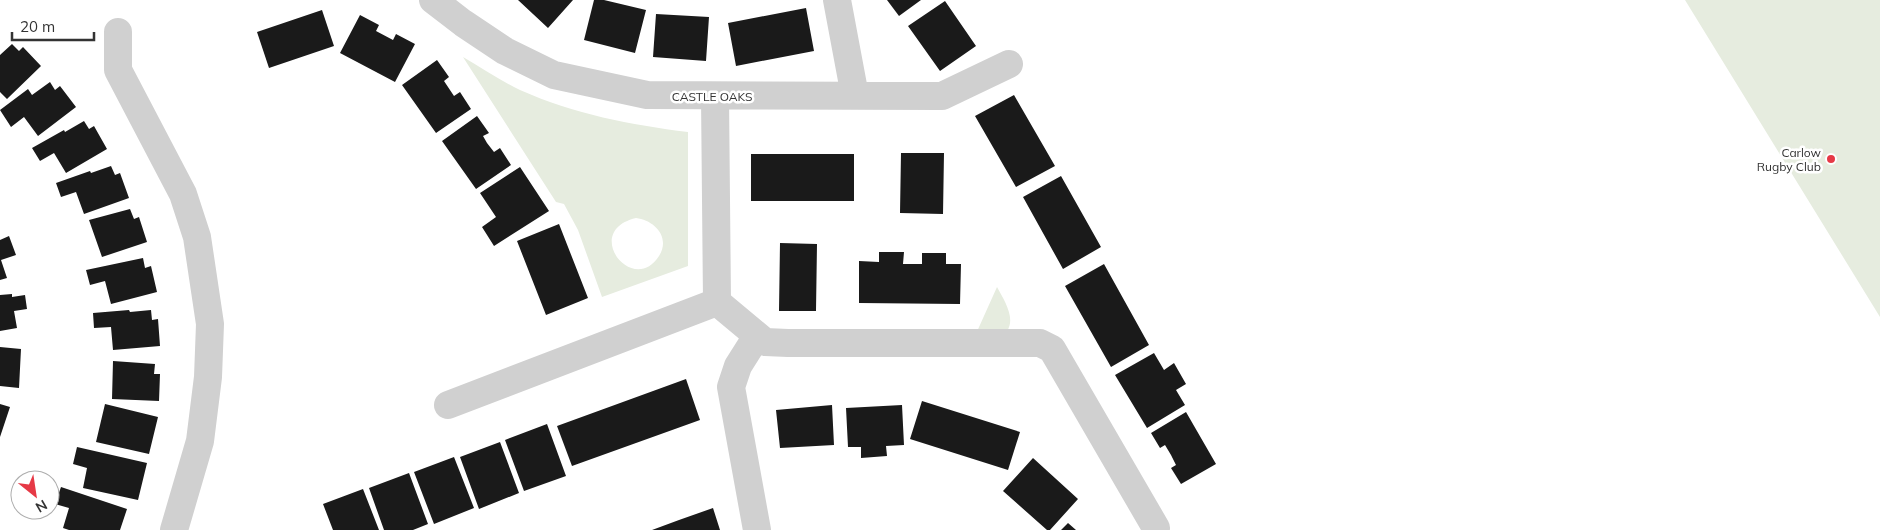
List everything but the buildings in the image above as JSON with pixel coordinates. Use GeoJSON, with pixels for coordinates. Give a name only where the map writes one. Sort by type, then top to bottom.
{"type":"FeatureCollection","features":[{"type":"Feature","properties":{"kind":"street","name":"CASTLE OAKS"},"geometry":{"type":"LineString","coordinates":[[433,0],[505,52],[554,75],[647,95],[942,96],[1008,64]]}},
{"type":"Feature","properties":{"kind":"street"},"geometry":{"type":"LineString","coordinates":[[836,0],[855,96]]}},
{"type":"Feature","properties":{"kind":"street"},"geometry":{"type":"LineString","coordinates":[[118,32],[118,70],[183,194],[198,237],[210,324],[208,377],[200,441],[174,530]]}},
{"type":"Feature","properties":{"kind":"street"},"geometry":{"type":"LineString","coordinates":[[715,96],[718,302],[765,342],[788,344],[1040,344],[1052,349],[1156,528]]}},
{"type":"Feature","properties":{"kind":"street"},"geometry":{"type":"LineString","coordinates":[[448,405],[718,302]]}},
{"type":"Feature","properties":{"kind":"street"},"geometry":{"type":"LineString","coordinates":[[757,336],[738,366],[731,387],[757,530]]}},
{"type":"Feature","properties":{"kind":"shaded area","name":"Carlow Rugby Club"},"geometry":{"type":"Polygon","coordinates":[[[1685,0],[1880,0],[1880,317],[1685,0]]]}},
{"type":"Feature","properties":{"kind":"shaded area"},"geometry":{"type":"Polygon","coordinates":[[[463,57],[520,90],[561,106],[624,122],[688,132],[688,266],[602,297],[578,230],[564,204],[556,202],[463,57]],[[636,218],[620,225],[613,235],[612,247],[617,257],[626,265],[637,269],[648,267],[659,256],[663,242],[659,231],[643,219],[636,218]]]}},
{"type":"Feature","properties":{"kind":"shaded area"},"geometry":{"type":"Polygon","coordinates":[[[997,287],[1010,315],[1007,331],[975,336],[997,287]]]}},
{"type":"Feature","properties":{"kind":"place","name":"Carlow Rugby Club"},"geometry":{"type":"Point","coordinates":[1831,159]}}]}
